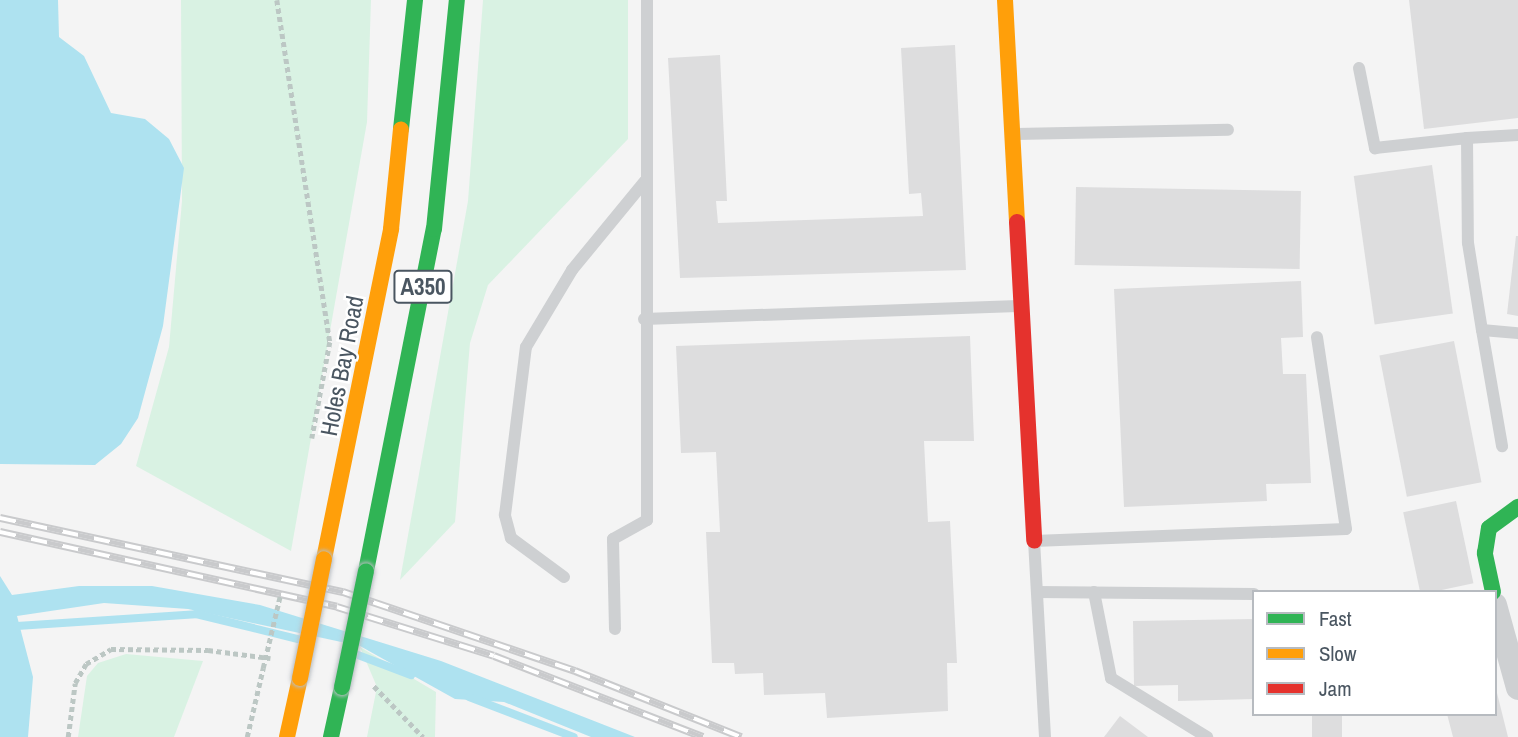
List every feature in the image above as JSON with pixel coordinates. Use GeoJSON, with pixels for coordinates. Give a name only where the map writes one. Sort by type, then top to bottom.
{"type":"FeatureCollection","features":[{"type":"Feature","properties":{"kind":"main road","name":"Holes Bay Road"},"geometry":{"type":"LineString","coordinates":[[287,737],[391,229],[415,0]]}},
{"type":"Feature","properties":{"kind":"main road","name":"A350"},"geometry":{"type":"LineString","coordinates":[[331,737],[434,229],[457,0]]}},
{"type":"Feature","properties":{"kind":"main road"},"geometry":{"type":"LineString","coordinates":[[1004,0],[1034,541]]}},
{"type":"Feature","properties":{"kind":"main road"},"geometry":{"type":"LineString","coordinates":[[1493,590],[1485,553],[1489,528],[1518,507]]}},
{"type":"Feature","properties":{"kind":"street"},"geometry":{"type":"LineString","coordinates":[[1497,612],[1518,688]]}},
{"type":"Feature","properties":{"kind":"lane"},"geometry":{"type":"LineString","coordinates":[[615,629],[613,539],[647,520],[644,319],[647,0]]}},
{"type":"Feature","properties":{"kind":"lane"},"geometry":{"type":"LineString","coordinates":[[1359,68],[1375,148],[1518,135]]}},
{"type":"Feature","properties":{"kind":"lane"},"geometry":{"type":"LineString","coordinates":[[1012,134],[1228,130]]}},
{"type":"Feature","properties":{"kind":"lane"},"geometry":{"type":"LineString","coordinates":[[1467,138],[1468,243],[1502,446]]}},
{"type":"Feature","properties":{"kind":"lane"},"geometry":{"type":"LineString","coordinates":[[565,577],[511,538],[505,515],[526,347],[572,270],[645,181]]}},
{"type":"Feature","properties":{"kind":"lane"},"geometry":{"type":"LineString","coordinates":[[644,319],[1021,306]]}},
{"type":"Feature","properties":{"kind":"lane"},"geometry":{"type":"LineString","coordinates":[[1482,330],[1518,333]]}},
{"type":"Feature","properties":{"kind":"lane"},"geometry":{"type":"LineString","coordinates":[[1045,737],[1034,541],[1346,529],[1317,337]]}},
{"type":"Feature","properties":{"kind":"lane"},"geometry":{"type":"LineString","coordinates":[[1037,592],[1252,594]]}},
{"type":"Feature","properties":{"kind":"lane"},"geometry":{"type":"LineString","coordinates":[[1094,592],[1111,678],[1207,737]]}},
{"type":"Feature","properties":{"kind":"path"},"geometry":{"type":"LineString","coordinates":[[276,0],[330,342],[310,446]]}},
{"type":"Feature","properties":{"kind":"path"},"geometry":{"type":"LineString","coordinates":[[247,737],[282,590]]}},
{"type":"Feature","properties":{"kind":"path"},"geometry":{"type":"LineString","coordinates":[[68,737],[75,683],[86,664],[111,649],[208,650],[276,660]]}},
{"type":"Feature","properties":{"kind":"path"},"geometry":{"type":"LineString","coordinates":[[365,683],[377,687],[423,737]]}},
{"type":"Feature","properties":{"kind":"green space"},"geometry":{"type":"Polygon","coordinates":[[[181,0],[371,0],[367,122],[291,551],[136,466],[169,347],[182,201],[181,0]]]}},
{"type":"Feature","properties":{"kind":"green space"},"geometry":{"type":"Polygon","coordinates":[[[483,0],[628,0],[628,139],[488,285],[470,343],[455,522],[400,580],[468,201],[483,0]]]}},
{"type":"Feature","properties":{"kind":"green space"},"geometry":{"type":"Polygon","coordinates":[[[360,647],[436,692],[435,737],[367,737],[377,687],[360,647]]]}},
{"type":"Feature","properties":{"kind":"green space"},"geometry":{"type":"Polygon","coordinates":[[[126,654],[203,661],[174,737],[78,737],[87,676],[98,663],[126,654]]]}},
{"type":"Feature","properties":{"kind":"water"},"geometry":{"type":"Polygon","coordinates":[[[0,0],[58,0],[59,37],[84,56],[111,113],[145,119],[169,139],[184,168],[163,326],[138,418],[121,444],[95,465],[0,464],[0,0]]]}},
{"type":"Feature","properties":{"kind":"water"},"geometry":{"type":"Polygon","coordinates":[[[0,576],[12,595],[79,586],[152,586],[260,605],[441,661],[635,737],[591,737],[504,702],[455,699],[360,646],[188,609],[104,603],[17,616],[33,677],[28,737],[0,737],[0,576]]]}},
{"type":"Feature","properties":{"kind":"building"},"geometry":{"type":"Polygon","coordinates":[[[1409,0],[1518,0],[1518,118],[1424,129],[1409,0]]]}},
{"type":"Feature","properties":{"kind":"building"},"geometry":{"type":"Polygon","coordinates":[[[955,45],[966,270],[680,278],[668,58],[720,55],[727,201],[716,201],[718,223],[923,216],[921,193],[909,194],[901,48],[955,45]]]}},
{"type":"Feature","properties":{"kind":"building"},"geometry":{"type":"Polygon","coordinates":[[[1432,165],[1453,314],[1375,325],[1354,176],[1432,165]]]}},
{"type":"Feature","properties":{"kind":"building"},"geometry":{"type":"Polygon","coordinates":[[[1076,187],[1301,191],[1300,269],[1075,265],[1076,187]]]}},
{"type":"Feature","properties":{"kind":"building"},"geometry":{"type":"Polygon","coordinates":[[[1518,236],[1518,316],[1507,314],[1518,236]]]}},
{"type":"Feature","properties":{"kind":"building"},"geometry":{"type":"Polygon","coordinates":[[[1301,281],[1303,337],[1281,338],[1283,374],[1306,374],[1311,483],[1266,484],[1267,501],[1124,507],[1114,289],[1301,281]]]}},
{"type":"Feature","properties":{"kind":"building"},"geometry":{"type":"Polygon","coordinates":[[[970,336],[974,441],[924,441],[928,522],[950,521],[957,663],[947,663],[948,711],[827,718],[825,693],[764,695],[763,673],[735,674],[734,663],[712,663],[706,532],[720,532],[716,452],[681,453],[676,346],[970,336]]]}},
{"type":"Feature","properties":{"kind":"building"},"geometry":{"type":"Polygon","coordinates":[[[1454,341],[1481,482],[1407,497],[1379,356],[1454,341]]]}},
{"type":"Feature","properties":{"kind":"building"},"geometry":{"type":"Polygon","coordinates":[[[1456,501],[1473,583],[1441,590],[1420,590],[1403,512],[1456,501]]]}},
{"type":"Feature","properties":{"kind":"building"},"geometry":{"type":"Polygon","coordinates":[[[1252,619],[1252,699],[1178,701],[1178,685],[1134,686],[1133,621],[1252,619]]]}},
{"type":"Feature","properties":{"kind":"building"},"geometry":{"type":"Polygon","coordinates":[[[1497,693],[1508,737],[1453,737],[1448,716],[1497,716],[1497,693]]]}},
{"type":"Feature","properties":{"kind":"building"},"geometry":{"type":"Polygon","coordinates":[[[1120,716],[1148,737],[1104,737],[1120,716]]]}},
{"type":"Feature","properties":{"kind":"building"},"geometry":{"type":"Polygon","coordinates":[[[1312,716],[1342,716],[1342,737],[1312,737],[1312,716]]]}},
{"type":"Feature","properties":{"kind":"waterway"},"geometry":{"type":"LineString","coordinates":[[17,626],[196,614],[298,639]]}},
{"type":"Feature","properties":{"kind":"waterway"},"geometry":{"type":"LineString","coordinates":[[358,655],[411,675]]}},
{"type":"Feature","properties":{"kind":"waterway"},"geometry":{"type":"LineString","coordinates":[[469,697],[574,737]]}},
{"type":"Feature","properties":{"kind":"railway"},"geometry":{"type":"LineString","coordinates":[[0,518],[343,592],[575,671],[741,737]]}},
{"type":"Feature","properties":{"kind":"railway"},"geometry":{"type":"LineString","coordinates":[[0,532],[337,607],[494,656],[703,737]]}},
{"type":"Feature","properties":{"kind":"traffic: fast"},"geometry":{"type":"LineString","coordinates":[[401,129],[415,0]]}},
{"type":"Feature","properties":{"kind":"traffic: fast"},"geometry":{"type":"LineString","coordinates":[[366,571],[434,229],[457,0]]}},
{"type":"Feature","properties":{"kind":"traffic: fast"},"geometry":{"type":"LineString","coordinates":[[1493,590],[1485,553],[1489,528],[1518,507]]}},
{"type":"Feature","properties":{"kind":"traffic: fast"},"geometry":{"type":"LineString","coordinates":[[342,687],[366,571]]}},
{"type":"Feature","properties":{"kind":"traffic: fast"},"geometry":{"type":"LineString","coordinates":[[331,737],[342,687]]}},
{"type":"Feature","properties":{"kind":"traffic: slow"},"geometry":{"type":"LineString","coordinates":[[1005,0],[1017,222]]}},
{"type":"Feature","properties":{"kind":"traffic: slow"},"geometry":{"type":"LineString","coordinates":[[324,559],[391,229],[401,129]]}},
{"type":"Feature","properties":{"kind":"traffic: slow"},"geometry":{"type":"LineString","coordinates":[[300,678],[324,559]]}},
{"type":"Feature","properties":{"kind":"traffic: slow"},"geometry":{"type":"LineString","coordinates":[[287,737],[300,678]]}},
{"type":"Feature","properties":{"kind":"traffic: jam"},"geometry":{"type":"LineString","coordinates":[[1017,222],[1034,541]]}}]}
